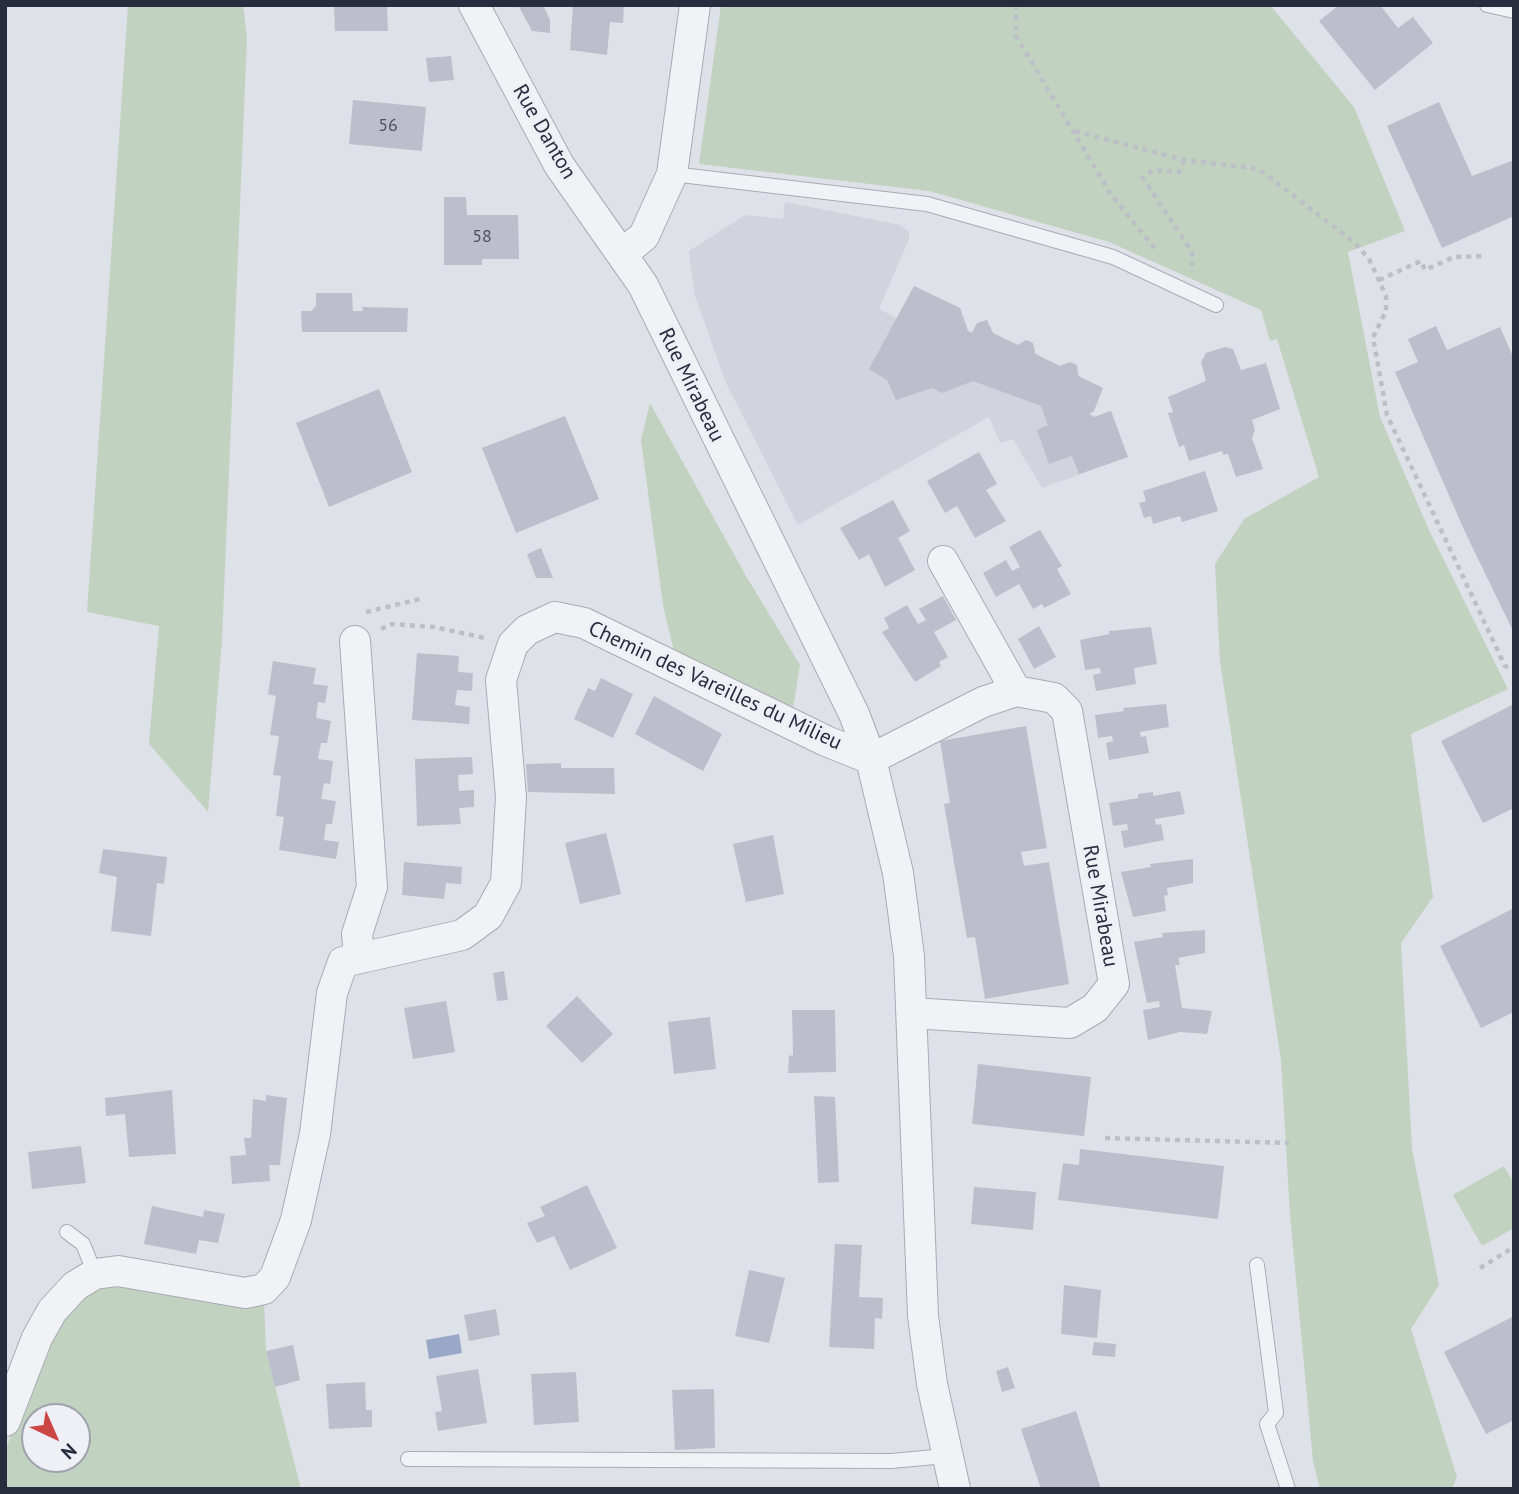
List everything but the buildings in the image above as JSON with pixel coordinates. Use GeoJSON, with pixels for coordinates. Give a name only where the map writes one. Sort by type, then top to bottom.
{"type":"FeatureCollection","features":[{"type":"Feature","properties":{"kind":"street","name":"Rue Danton"},"geometry":{"type":"LineString","coordinates":[[474,5],[559,165],[623,253]]}},
{"type":"Feature","properties":{"kind":"street"},"geometry":{"type":"LineString","coordinates":[[623,253],[644,236],[672,174],[695,5]]}},
{"type":"Feature","properties":{"kind":"street","name":"Rue Mirabeau"},"geometry":{"type":"LineString","coordinates":[[623,253],[643,285],[854,714],[870,759],[898,873],[909,956],[914,1152],[923,1316],[946,1456],[955,1489]]}},
{"type":"Feature","properties":{"kind":"street"},"geometry":{"type":"LineString","coordinates":[[943,561],[1016,691]]}},
{"type":"Feature","properties":{"kind":"street","name":"Chemin des Vareilles du Milieu"},"geometry":{"type":"LineString","coordinates":[[513,644],[527,629],[555,617],[583,623],[826,741],[870,759]]}},
{"type":"Feature","properties":{"kind":"street"},"geometry":{"type":"LineString","coordinates":[[355,641],[372,887],[357,934],[359,957]]}},
{"type":"Feature","properties":{"kind":"street"},"geometry":{"type":"LineString","coordinates":[[5,1421],[37,1338],[51,1311],[75,1286],[95,1274],[118,1270],[245,1293],[264,1289],[282,1263],[296,1220],[315,1133],[332,993],[344,962],[462,935],[488,916],[506,883],[511,797],[501,680],[513,644]]}},
{"type":"Feature","properties":{"kind":"street","name":"Rue Mirabeau"},"geometry":{"type":"LineString","coordinates":[[870,759],[983,702],[1016,691],[1054,698],[1067,711],[1114,984],[1095,1008],[1070,1023],[912,1013]]}},
{"type":"Feature","properties":{"kind":"lane"},"geometry":{"type":"LineString","coordinates":[[1488,5],[1514,11]]}},
{"type":"Feature","properties":{"kind":"lane"},"geometry":{"type":"LineString","coordinates":[[672,174],[927,204],[1113,257],[1187,289],[1216,305]]}},
{"type":"Feature","properties":{"kind":"lane"},"geometry":{"type":"LineString","coordinates":[[66,1232],[83,1244],[95,1274]]}},
{"type":"Feature","properties":{"kind":"lane"},"geometry":{"type":"LineString","coordinates":[[1257,1265],[1276,1413],[1267,1424],[1288,1489]]}},
{"type":"Feature","properties":{"kind":"lane"},"geometry":{"type":"LineString","coordinates":[[408,1459],[891,1461],[946,1456]]}},
{"type":"Feature","properties":{"kind":"path"},"geometry":{"type":"LineString","coordinates":[[1016,5],[1016,36],[1110,193],[1187,289]]}},
{"type":"Feature","properties":{"kind":"path"},"geometry":{"type":"LineString","coordinates":[[1074,131],[1184,160],[1252,168],[1264,173],[1355,243],[1369,259],[1386,296],[1386,311],[1373,337],[1387,415],[1505,666],[1514,670]]}},
{"type":"Feature","properties":{"kind":"path"},"geometry":{"type":"LineString","coordinates":[[1184,160],[1179,172],[1153,170],[1143,178],[1192,252],[1194,264],[1187,289]]}},
{"type":"Feature","properties":{"kind":"path"},"geometry":{"type":"LineString","coordinates":[[1378,280],[1421,261],[1425,270],[1454,257],[1485,256]]}},
{"type":"Feature","properties":{"kind":"path"},"geometry":{"type":"LineString","coordinates":[[381,608],[420,599]]}},
{"type":"Feature","properties":{"kind":"path"},"geometry":{"type":"LineString","coordinates":[[392,624],[434,626],[513,644]]}},
{"type":"Feature","properties":{"kind":"path"},"geometry":{"type":"LineString","coordinates":[[1105,1138],[1289,1143]]}},
{"type":"Feature","properties":{"kind":"path"},"geometry":{"type":"LineString","coordinates":[[1480,1268],[1514,1247]]}},
{"type":"Feature","properties":{"kind":"shaded area"},"geometry":{"type":"Polygon","coordinates":[[[785,202],[900,225],[909,232],[909,239],[879,309],[897,318],[914,286],[960,308],[968,331],[972,332],[977,323],[987,320],[993,333],[1017,345],[1026,340],[1033,343],[1036,354],[1059,366],[1075,363],[1079,376],[1103,388],[1090,414],[1094,417],[1111,411],[1128,457],[1042,488],[1013,439],[1000,443],[989,417],[798,525],[726,383],[694,293],[689,251],[745,215],[783,219],[785,202]]]}},
{"type":"Feature","properties":{"kind":"green space"},"geometry":{"type":"Polygon","coordinates":[[[128,5],[243,5],[247,38],[222,640],[208,812],[149,744],[159,626],[87,612],[128,5]]]}},
{"type":"Feature","properties":{"kind":"green space"},"geometry":{"type":"Polygon","coordinates":[[[721,5],[1270,5],[1354,107],[1405,231],[1348,252],[1380,417],[1429,530],[1508,689],[1411,734],[1433,897],[1401,943],[1412,1149],[1439,1285],[1411,1329],[1457,1477],[1452,1489],[1320,1489],[1313,1461],[1290,1215],[1281,1060],[1220,662],[1215,564],[1244,519],[1319,477],[1277,339],[1270,341],[1261,310],[1109,242],[929,191],[699,164],[721,5]]]}},
{"type":"Feature","properties":{"kind":"green space"},"geometry":{"type":"Polygon","coordinates":[[[650,403],[746,576],[800,665],[793,709],[674,651],[663,605],[641,440],[650,403]]]}},
{"type":"Feature","properties":{"kind":"green space"},"geometry":{"type":"Polygon","coordinates":[[[1504,1166],[1514,1184],[1514,1228],[1482,1246],[1453,1195],[1504,1166]]]}},
{"type":"Feature","properties":{"kind":"green space"},"geometry":{"type":"Polygon","coordinates":[[[112,1284],[264,1300],[266,1351],[301,1489],[5,1489],[5,1452],[21,1406],[21,1473],[91,1473],[91,1403],[22,1403],[57,1320],[80,1292],[112,1284]]]}},
{"type":"Feature","properties":{"kind":"water"},"geometry":{"type":"Polygon","coordinates":[[[459,1334],[462,1353],[429,1359],[426,1340],[459,1334]]]}}]}
